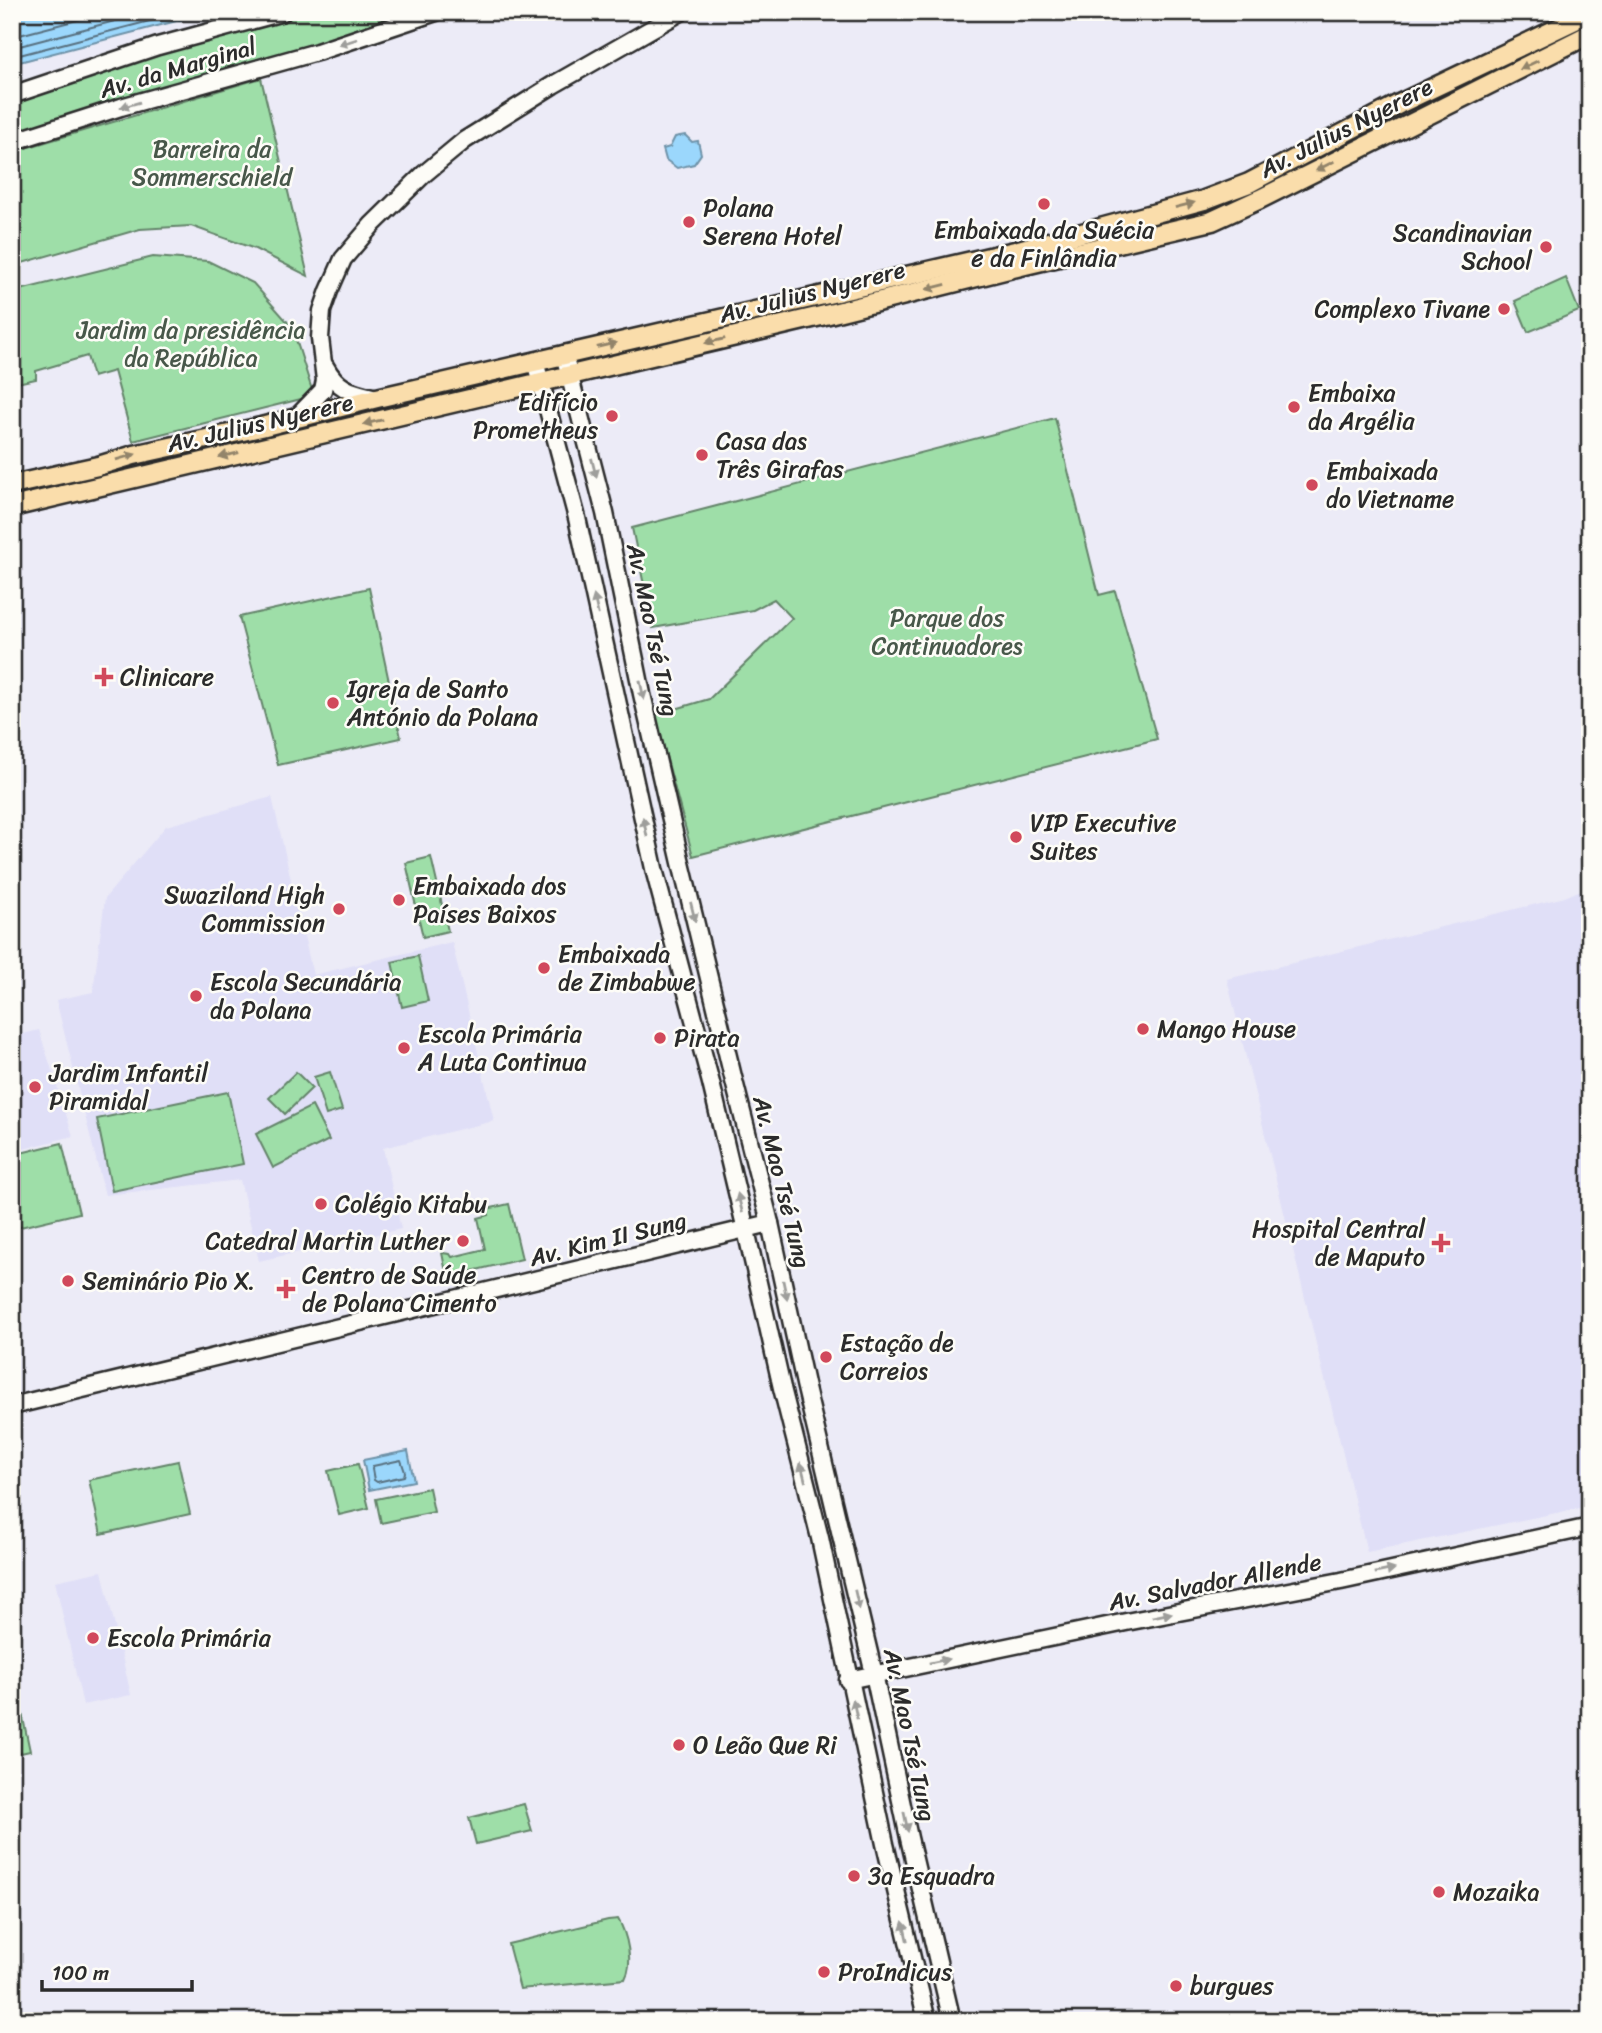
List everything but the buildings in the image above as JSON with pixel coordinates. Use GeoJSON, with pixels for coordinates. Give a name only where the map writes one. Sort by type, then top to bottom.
{"type":"FeatureCollection","features":[{"type":"Feature","properties":{"kind":"main road","name":"Av. da Marginal"},"geometry":{"type":"LineString","coordinates":[[12,95],[158,46],[283,12]]}},
{"type":"Feature","properties":{"kind":"main road","name":"Av. da Marginal"},"geometry":{"type":"LineString","coordinates":[[12,142],[121,107],[317,52],[436,12]]}},
{"type":"Feature","properties":{"kind":"main road"},"geometry":{"type":"LineString","coordinates":[[296,418],[323,390],[325,380],[320,338],[322,311],[329,291],[343,260],[372,225],[424,174],[465,140],[553,85],[681,12]]}},
{"type":"Feature","properties":{"kind":"main road","name":"Av. Julius Nyerere"},"geometry":{"type":"LineString","coordinates":[[12,485],[401,392],[1015,251],[1204,200],[1249,183],[1399,104],[1590,13]]}},
{"type":"Feature","properties":{"kind":"main road","name":"Av. Julius Nyerere"},"geometry":{"type":"LineString","coordinates":[[12,507],[1212,221],[1590,34]]}},
{"type":"Feature","properties":{"kind":"main road","name":"Av. Mao Tsé Tung"},"geometry":{"type":"LineString","coordinates":[[564,355],[605,513],[642,694],[770,1223],[953,2021]]}},
{"type":"Feature","properties":{"kind":"main road","name":"Av. Mao Tsé Tung"},"geometry":{"type":"LineString","coordinates":[[535,361],[577,518],[655,873],[710,1083],[820,1538],[848,1679],[927,2021]]}},
{"type":"Feature","properties":{"kind":"main road"},"geometry":{"type":"LineString","coordinates":[[323,364],[330,376],[344,389],[377,398]]}},
{"type":"Feature","properties":{"kind":"main road"},"geometry":{"type":"LineString","coordinates":[[401,392],[405,414]]}},
{"type":"Feature","properties":{"kind":"main road"},"geometry":{"type":"LineString","coordinates":[[261,427],[265,446]]}},
{"type":"Feature","properties":{"kind":"main road"},"geometry":{"type":"LineString","coordinates":[[97,466],[102,485]]}},
{"type":"Feature","properties":{"kind":"main road","name":"Av. Kim II Sung"},"geometry":{"type":"LineString","coordinates":[[12,1406],[770,1223]]}},
{"type":"Feature","properties":{"kind":"main road","name":"Av. Salvador Allende"},"geometry":{"type":"LineString","coordinates":[[848,1679],[1340,1581],[1590,1527]]}},
{"type":"Feature","properties":{"kind":"shaded area","name":"Escola Secundária da Polana"},"geometry":{"type":"Polygon","coordinates":[[[272,797],[313,975],[452,942],[494,1121],[383,1148],[401,1229],[259,1261],[240,1180],[105,1195],[56,1000],[93,992],[105,898],[166,826],[272,797]]]}},
{"type":"Feature","properties":{"kind":"shaded area","name":"Hospital Central de Maputo"},"geometry":{"type":"Polygon","coordinates":[[[1590,886],[1590,1506],[1367,1552],[1227,979],[1565,897],[1590,886]]]}},
{"type":"Feature","properties":{"kind":"shaded area","name":"Jardim Infantil Piramidal"},"geometry":{"type":"Polygon","coordinates":[[[39,1030],[73,1136],[12,1152],[12,1037],[39,1030]]]}},
{"type":"Feature","properties":{"kind":"shaded area","name":"Escola Primária"},"geometry":{"type":"Polygon","coordinates":[[[102,1571],[131,1695],[83,1705],[55,1581],[102,1571]]]}},
{"type":"Feature","properties":{"kind":"green space"},"geometry":{"type":"Polygon","coordinates":[[[308,12],[423,12],[12,137],[12,101],[117,64],[308,12]]]}},
{"type":"Feature","properties":{"kind":"green space","name":"Barreira da Sommerschield"},"geometry":{"type":"Polygon","coordinates":[[[261,78],[308,276],[255,249],[191,226],[140,229],[12,266],[12,152],[261,78]]]}},
{"type":"Feature","properties":{"kind":"green space","name":"Jardim da presidência da República"},"geometry":{"type":"Polygon","coordinates":[[[153,257],[208,261],[253,283],[292,327],[312,390],[305,398],[133,441],[114,371],[93,377],[87,356],[36,371],[36,379],[12,384],[12,292],[153,257]]]}},
{"type":"Feature","properties":{"kind":"green space"},"geometry":{"type":"Polygon","coordinates":[[[1566,278],[1579,311],[1528,332],[1515,301],[1566,278]]]}},
{"type":"Feature","properties":{"kind":"green space","name":"Parque dos Continuadores"},"geometry":{"type":"Polygon","coordinates":[[[1055,418],[1099,595],[1115,591],[1157,739],[693,856],[655,715],[709,699],[792,618],[774,599],[753,610],[653,628],[632,528],[1055,418]]]}},
{"type":"Feature","properties":{"kind":"green space"},"geometry":{"type":"Polygon","coordinates":[[[369,588],[401,738],[278,765],[239,617],[369,588]]]}},
{"type":"Feature","properties":{"kind":"green space"},"geometry":{"type":"Polygon","coordinates":[[[431,857],[448,931],[423,937],[406,863],[431,857]]]}},
{"type":"Feature","properties":{"kind":"green space"},"geometry":{"type":"Polygon","coordinates":[[[418,956],[428,1001],[402,1007],[392,962],[418,956]]]}},
{"type":"Feature","properties":{"kind":"green space"},"geometry":{"type":"Polygon","coordinates":[[[296,1072],[312,1088],[285,1114],[269,1098],[296,1072]]]}},
{"type":"Feature","properties":{"kind":"green space"},"geometry":{"type":"Polygon","coordinates":[[[330,1072],[342,1110],[326,1115],[314,1077],[330,1072]]]}},
{"type":"Feature","properties":{"kind":"green space"},"geometry":{"type":"Polygon","coordinates":[[[228,1092],[243,1164],[112,1191],[97,1119],[228,1092]]]}},
{"type":"Feature","properties":{"kind":"green space"},"geometry":{"type":"Polygon","coordinates":[[[312,1106],[329,1140],[273,1168],[256,1134],[312,1106]]]}},
{"type":"Feature","properties":{"kind":"green space"},"geometry":{"type":"Polygon","coordinates":[[[62,1143],[79,1213],[12,1229],[12,1155],[62,1143]]]}},
{"type":"Feature","properties":{"kind":"green space"},"geometry":{"type":"Polygon","coordinates":[[[509,1204],[522,1259],[447,1277],[442,1253],[452,1257],[485,1249],[478,1218],[489,1215],[487,1209],[509,1204]]]}},
{"type":"Feature","properties":{"kind":"green space"},"geometry":{"type":"Polygon","coordinates":[[[178,1461],[190,1514],[101,1534],[89,1480],[178,1461]]]}},
{"type":"Feature","properties":{"kind":"green space"},"geometry":{"type":"Polygon","coordinates":[[[358,1464],[369,1508],[339,1515],[328,1471],[358,1464]]]}},
{"type":"Feature","properties":{"kind":"green space"},"geometry":{"type":"Polygon","coordinates":[[[429,1488],[434,1512],[381,1523],[376,1499],[429,1488]]]}},
{"type":"Feature","properties":{"kind":"green space"},"geometry":{"type":"Polygon","coordinates":[[[12,1666],[30,1751],[12,1755],[12,1666]]]}},
{"type":"Feature","properties":{"kind":"green space"},"geometry":{"type":"Polygon","coordinates":[[[524,1804],[532,1831],[476,1844],[469,1818],[524,1804]]]}},
{"type":"Feature","properties":{"kind":"green space"},"geometry":{"type":"Polygon","coordinates":[[[618,1919],[628,1949],[629,1965],[625,1979],[520,1989],[508,1944],[618,1919]]]}},
{"type":"Feature","properties":{"kind":"water"},"geometry":{"type":"Polygon","coordinates":[[[12,12],[211,12],[12,64],[12,12]]]}},
{"type":"Feature","properties":{"kind":"water"},"geometry":{"type":"Polygon","coordinates":[[[685,135],[692,142],[698,141],[701,154],[694,164],[677,168],[666,160],[663,149],[670,147],[675,137],[685,135]]]}},
{"type":"Feature","properties":{"kind":"water"},"geometry":{"type":"Polygon","coordinates":[[[408,1451],[414,1481],[369,1490],[363,1460],[408,1451]]]}},
{"type":"Feature","properties":{"kind":"place","name":"Embaixada da Suécia e da Finlândia"},"geometry":{"type":"Point","coordinates":[1044,204]}},
{"type":"Feature","properties":{"kind":"place","name":"Polana Serena Hotel"},"geometry":{"type":"Point","coordinates":[689,222]}},
{"type":"Feature","properties":{"kind":"place","name":"Scandinavian School"},"geometry":{"type":"Point","coordinates":[1546,247]}},
{"type":"Feature","properties":{"kind":"place","name":"Complexo Tivane"},"geometry":{"type":"Point","coordinates":[1504,309]}},
{"type":"Feature","properties":{"kind":"place","name":"Embaixa da Argélia"},"geometry":{"type":"Point","coordinates":[1294,407]}},
{"type":"Feature","properties":{"kind":"place","name":"Edifício Prometheus"},"geometry":{"type":"Point","coordinates":[612,416]}},
{"type":"Feature","properties":{"kind":"place","name":"Casa das Três Girafas"},"geometry":{"type":"Point","coordinates":[702,455]}},
{"type":"Feature","properties":{"kind":"place","name":"Embaixada do Vietname"},"geometry":{"type":"Point","coordinates":[1312,485]}},
{"type":"Feature","properties":{"kind":"place","name":"Clinicare"},"geometry":{"type":"Point","coordinates":[104,677]}},
{"type":"Feature","properties":{"kind":"place","name":"Igreja de Santo António da Polana"},"geometry":{"type":"Point","coordinates":[333,703]}},
{"type":"Feature","properties":{"kind":"place","name":"VIP Executive Suites"},"geometry":{"type":"Point","coordinates":[1016,837]}},
{"type":"Feature","properties":{"kind":"place","name":"Embaixada dos Países Baixos"},"geometry":{"type":"Point","coordinates":[399,900]}},
{"type":"Feature","properties":{"kind":"place","name":"Swaziland High Commission"},"geometry":{"type":"Point","coordinates":[339,909]}},
{"type":"Feature","properties":{"kind":"place","name":"Embaixada de Zimbabwe"},"geometry":{"type":"Point","coordinates":[544,968]}},
{"type":"Feature","properties":{"kind":"place","name":"Escola Secundária da Polana"},"geometry":{"type":"Point","coordinates":[196,996]}},
{"type":"Feature","properties":{"kind":"place","name":"Mango House"},"geometry":{"type":"Point","coordinates":[1143,1029]}},
{"type":"Feature","properties":{"kind":"place","name":"Pirata"},"geometry":{"type":"Point","coordinates":[660,1038]}},
{"type":"Feature","properties":{"kind":"place","name":"Escola Primária A Luta Continua"},"geometry":{"type":"Point","coordinates":[404,1048]}},
{"type":"Feature","properties":{"kind":"place","name":"Jardim Infantil Piramidal"},"geometry":{"type":"Point","coordinates":[35,1087]}},
{"type":"Feature","properties":{"kind":"place","name":"Colégio Kitabu"},"geometry":{"type":"Point","coordinates":[321,1204]}},
{"type":"Feature","properties":{"kind":"place","name":"Catedral Martin Luther"},"geometry":{"type":"Point","coordinates":[463,1241]}},
{"type":"Feature","properties":{"kind":"place","name":"Hospital Central de Maputo"},"geometry":{"type":"Point","coordinates":[1441,1243]}},
{"type":"Feature","properties":{"kind":"place","name":"Seminário Pio X."},"geometry":{"type":"Point","coordinates":[68,1281]}},
{"type":"Feature","properties":{"kind":"place","name":"Centro de Saúde de Polana Cimento"},"geometry":{"type":"Point","coordinates":[286,1289]}},
{"type":"Feature","properties":{"kind":"place","name":"Estação de Correios"},"geometry":{"type":"Point","coordinates":[826,1357]}},
{"type":"Feature","properties":{"kind":"place","name":"Escola Primária"},"geometry":{"type":"Point","coordinates":[93,1638]}},
{"type":"Feature","properties":{"kind":"place","name":"O Leão Que Ri"},"geometry":{"type":"Point","coordinates":[679,1745]}},
{"type":"Feature","properties":{"kind":"place","name":"3a Esquadra"},"geometry":{"type":"Point","coordinates":[854,1876]}},
{"type":"Feature","properties":{"kind":"place","name":"Mozaika"},"geometry":{"type":"Point","coordinates":[1439,1892]}},
{"type":"Feature","properties":{"kind":"place","name":"ProIndicus"},"geometry":{"type":"Point","coordinates":[824,1972]}},
{"type":"Feature","properties":{"kind":"place","name":"burgues"},"geometry":{"type":"Point","coordinates":[1176,1986]}}]}
